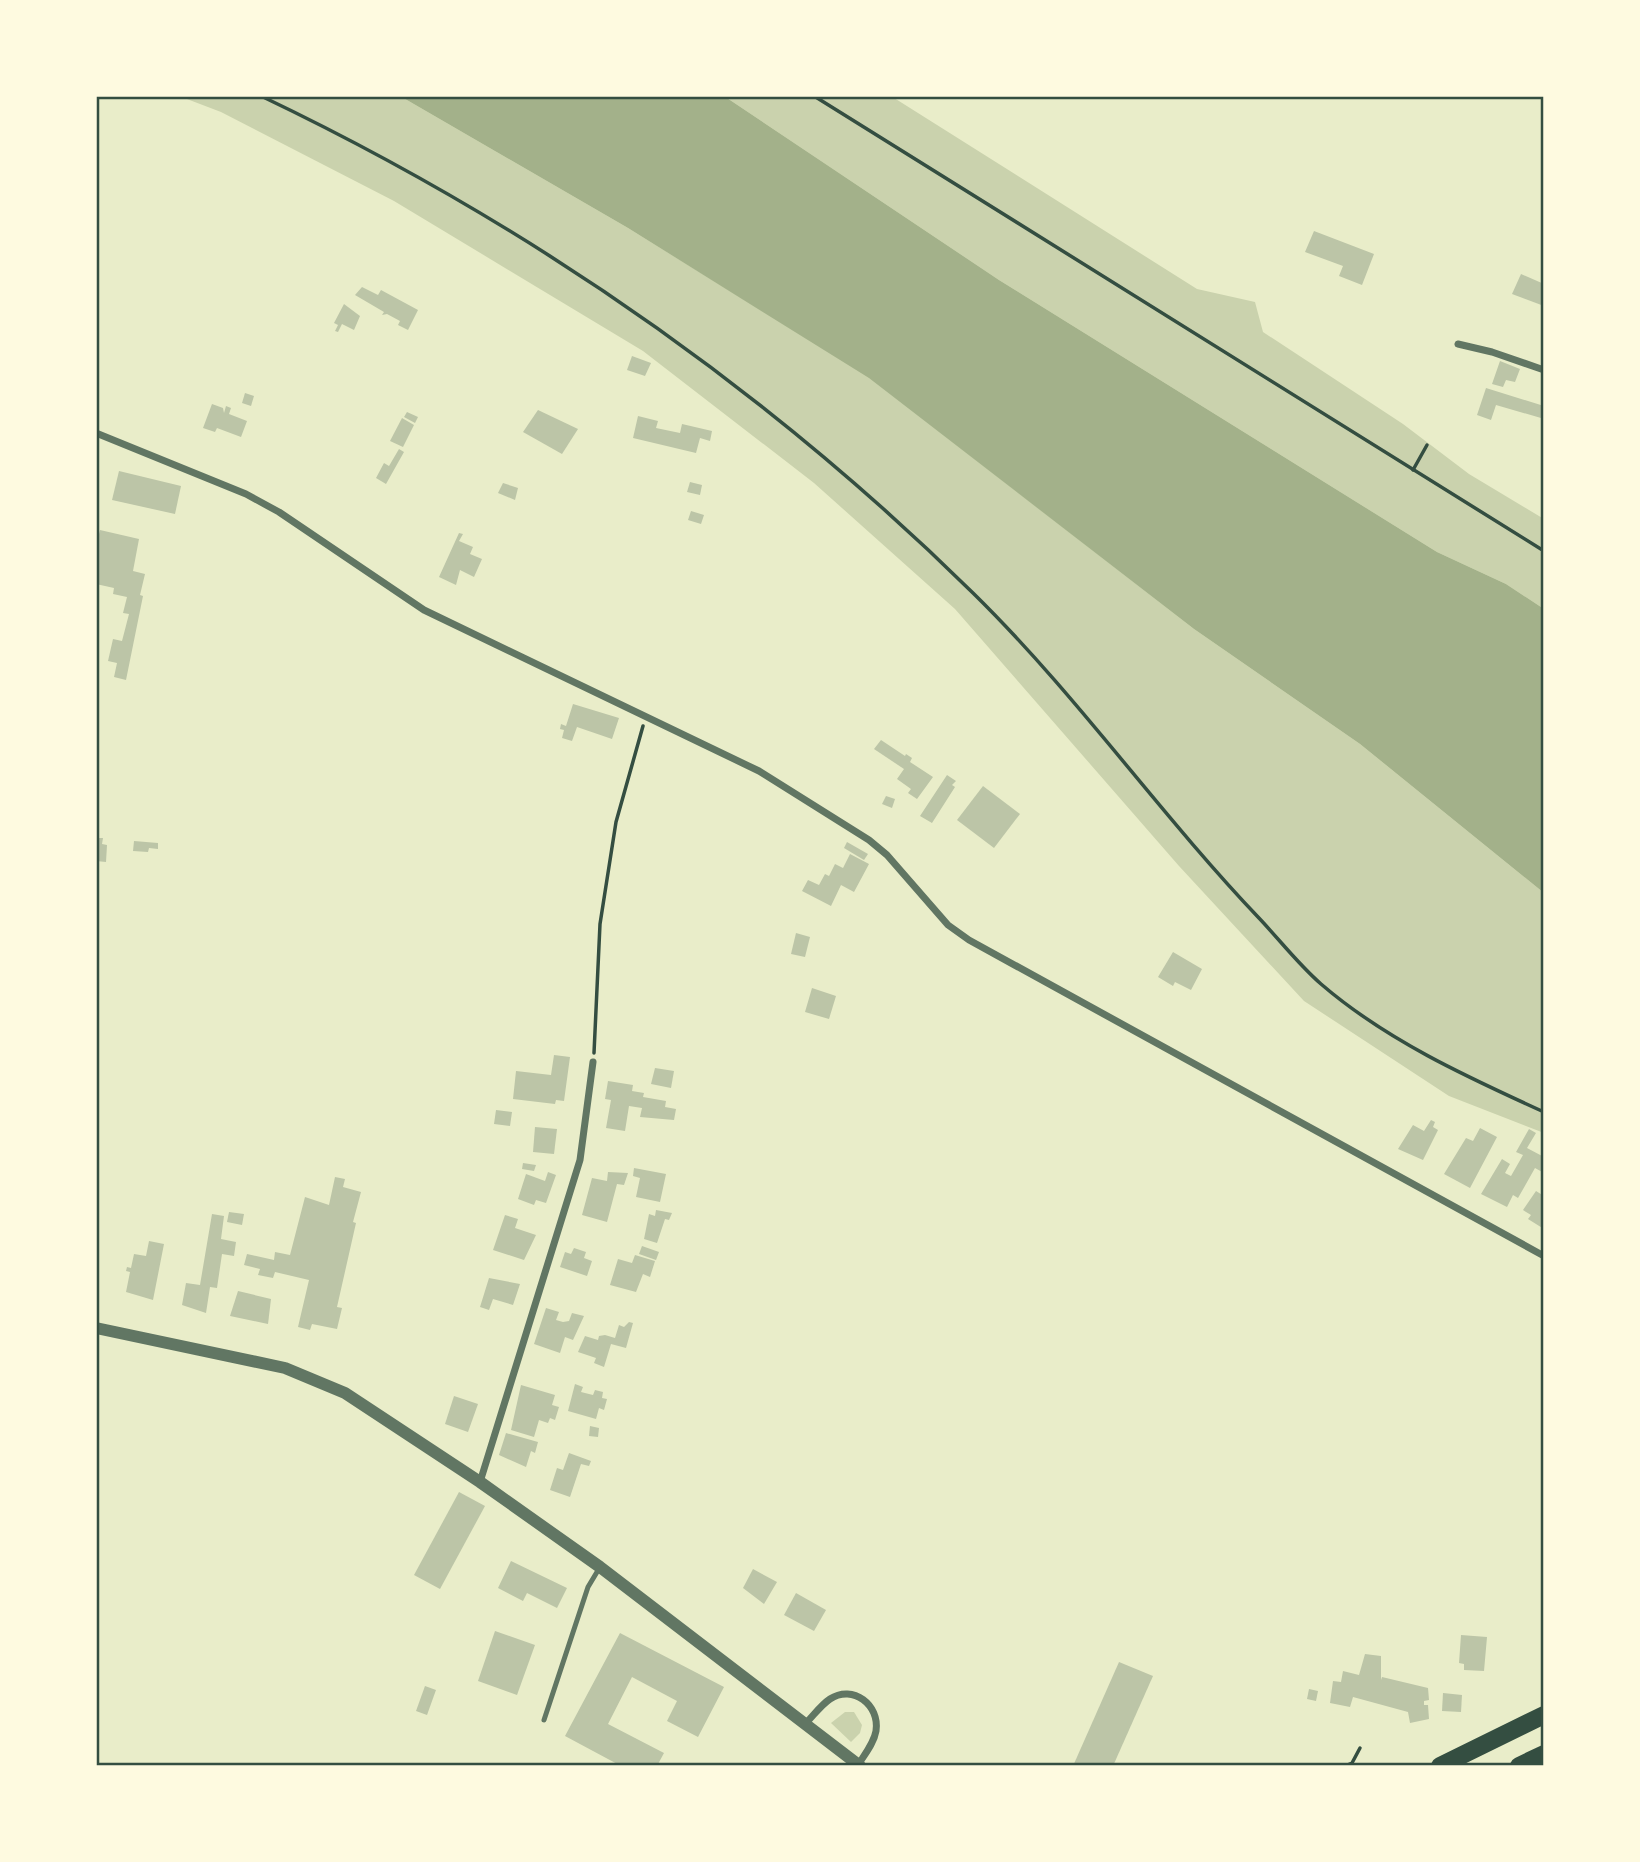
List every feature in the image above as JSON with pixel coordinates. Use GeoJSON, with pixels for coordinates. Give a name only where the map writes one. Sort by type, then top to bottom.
{"type":"FeatureCollection","features":[{"type":"Feature","properties":{"kind":"highway"},"geometry":{"type":"LineString","coordinates":[[1440,1766],[1544,1715]]}},
{"type":"Feature","properties":{"kind":"highway"},"geometry":{"type":"LineString","coordinates":[[1520,1766],[1544,1754]]}},
{"type":"Feature","properties":{"kind":"street"},"geometry":{"type":"LineString","coordinates":[[1458,344],[1492,352],[1544,370]]}},
{"type":"Feature","properties":{"kind":"street"},"geometry":{"type":"LineString","coordinates":[[96,433],[246,494],[279,512],[424,610],[646,714],[759,771],[869,840],[887,855],[948,925],[969,940],[1544,1256]]}},
{"type":"Feature","properties":{"kind":"street"},"geometry":{"type":"LineString","coordinates":[[480,1482],[580,1160],[593,1062]]}},
{"type":"Feature","properties":{"kind":"street"},"geometry":{"type":"LineString","coordinates":[[96,1328],[285,1368],[345,1393],[480,1482],[600,1567],[859,1765],[873,1742],[877,1729],[875,1711],[866,1700],[856,1695],[831,1698],[806,1723]]}},
{"type":"Feature","properties":{"kind":"lane"},"geometry":{"type":"LineString","coordinates":[[544,1720],[588,1587],[600,1567]]}},
{"type":"Feature","properties":{"kind":"path"},"geometry":{"type":"LineString","coordinates":[[261,96],[411,173],[536,246],[655,324],[748,393],[837,466],[976,595],[1035,659],[1195,850],[1321,984],[1390,1033],[1464,1076],[1544,1112]]}},
{"type":"Feature","properties":{"kind":"path"},"geometry":{"type":"LineString","coordinates":[[814,96],[1544,551]]}},
{"type":"Feature","properties":{"kind":"path"},"geometry":{"type":"LineString","coordinates":[[1413,470],[1427,445]]}},
{"type":"Feature","properties":{"kind":"path"},"geometry":{"type":"LineString","coordinates":[[593,1062],[604,898],[616,822],[646,714]]}},
{"type":"Feature","properties":{"kind":"path"},"geometry":{"type":"LineString","coordinates":[[1345,1766],[1352,1763],[1360,1748]]}},
{"type":"Feature","properties":{"kind":"shaded area"},"geometry":{"type":"Polygon","coordinates":[[[179,96],[400,96],[628,228],[869,377],[1194,629],[1360,744],[1544,893],[1544,1133],[1449,1096],[1304,1001],[1179,866],[955,609],[814,483],[643,351],[394,201],[221,112],[179,96]]]}},
{"type":"Feature","properties":{"kind":"shaded area"},"geometry":{"type":"Polygon","coordinates":[[[400,96],[724,96],[999,280],[1437,552],[1506,584],[1544,609],[1544,893],[1360,744],[1194,629],[869,378],[628,228],[400,96]]]}},
{"type":"Feature","properties":{"kind":"shaded area"},"geometry":{"type":"Polygon","coordinates":[[[724,96],[891,96],[1197,289],[1255,302],[1263,332],[1403,424],[1469,474],[1544,519],[1544,609],[1506,584],[1437,552],[999,280],[724,96]]]}},
{"type":"Feature","properties":{"kind":"shaded area"},"geometry":{"type":"Polygon","coordinates":[[[845,1712],[854,1712],[862,1725],[860,1733],[851,1742],[831,1723],[845,1712]]]}},
{"type":"Feature","properties":{"kind":"building"},"geometry":{"type":"Polygon","coordinates":[[[1314,231],[1374,254],[1362,285],[1339,276],[1343,266],[1305,252],[1314,231]]]}},
{"type":"Feature","properties":{"kind":"building"},"geometry":{"type":"Polygon","coordinates":[[[1521,274],[1544,284],[1544,306],[1512,294],[1521,274]]]}},
{"type":"Feature","properties":{"kind":"building"},"geometry":{"type":"Polygon","coordinates":[[[362,287],[378,295],[381,290],[418,310],[408,330],[398,325],[400,321],[387,314],[382,315],[384,312],[355,295],[362,287]]]}},
{"type":"Feature","properties":{"kind":"building"},"geometry":{"type":"Polygon","coordinates":[[[344,304],[360,316],[354,330],[342,324],[338,332],[335,331],[338,325],[334,323],[344,304]]]}},
{"type":"Feature","properties":{"kind":"building"},"geometry":{"type":"Polygon","coordinates":[[[632,356],[651,363],[645,376],[627,370],[632,356]]]}},
{"type":"Feature","properties":{"kind":"building"},"geometry":{"type":"Polygon","coordinates":[[[1500,361],[1520,369],[1515,382],[1506,380],[1503,387],[1492,384],[1500,361]]]}},
{"type":"Feature","properties":{"kind":"building"},"geometry":{"type":"Polygon","coordinates":[[[1486,388],[1544,406],[1541,418],[1496,405],[1491,420],[1477,415],[1486,388]]]}},
{"type":"Feature","properties":{"kind":"building"},"geometry":{"type":"Polygon","coordinates":[[[245,393],[254,396],[251,406],[242,403],[245,393]]]}},
{"type":"Feature","properties":{"kind":"building"},"geometry":{"type":"Polygon","coordinates":[[[212,404],[223,408],[224,413],[226,406],[231,408],[229,414],[247,421],[241,437],[217,428],[215,432],[203,428],[212,404]]]}},
{"type":"Feature","properties":{"kind":"building"},"geometry":{"type":"Polygon","coordinates":[[[538,410],[578,429],[562,454],[523,432],[538,410]]]}},
{"type":"Feature","properties":{"kind":"building"},"geometry":{"type":"Polygon","coordinates":[[[407,412],[418,417],[415,423],[404,417],[407,412]]]}},
{"type":"Feature","properties":{"kind":"building"},"geometry":{"type":"Polygon","coordinates":[[[638,416],[658,421],[656,428],[680,433],[682,424],[712,431],[710,441],[700,438],[696,453],[633,438],[638,416]]]}},
{"type":"Feature","properties":{"kind":"building"},"geometry":{"type":"Polygon","coordinates":[[[402,418],[414,425],[403,447],[390,441],[402,418]]]}},
{"type":"Feature","properties":{"kind":"building"},"geometry":{"type":"Polygon","coordinates":[[[399,449],[404,452],[386,484],[376,478],[384,463],[389,466],[399,449]]]}},
{"type":"Feature","properties":{"kind":"building"},"geometry":{"type":"Polygon","coordinates":[[[119,471],[181,486],[175,514],[112,500],[119,471]]]}},
{"type":"Feature","properties":{"kind":"building"},"geometry":{"type":"Polygon","coordinates":[[[690,482],[702,485],[700,495],[687,492],[690,482]]]}},
{"type":"Feature","properties":{"kind":"building"},"geometry":{"type":"Polygon","coordinates":[[[503,483],[518,488],[515,500],[498,493],[503,483]]]}},
{"type":"Feature","properties":{"kind":"building"},"geometry":{"type":"Polygon","coordinates":[[[691,511],[704,515],[701,524],[688,520],[691,511]]]}},
{"type":"Feature","properties":{"kind":"building"},"geometry":{"type":"Polygon","coordinates":[[[100,530],[139,539],[133,571],[145,574],[140,595],[143,596],[126,680],[114,677],[117,663],[108,661],[113,639],[122,641],[129,614],[123,613],[127,597],[113,594],[114,588],[96,584],[96,546],[100,530]]]}},
{"type":"Feature","properties":{"kind":"building"},"geometry":{"type":"Polygon","coordinates":[[[459,533],[463,534],[459,541],[473,547],[470,554],[482,559],[474,577],[460,570],[456,585],[439,577],[459,533]]]}},
{"type":"Feature","properties":{"kind":"building"},"geometry":{"type":"Polygon","coordinates":[[[573,704],[619,718],[612,739],[577,727],[572,741],[562,738],[564,730],[560,729],[561,724],[566,726],[573,704]]]}},
{"type":"Feature","properties":{"kind":"building"},"geometry":{"type":"Polygon","coordinates":[[[881,740],[912,758],[910,762],[933,777],[917,799],[908,793],[911,789],[897,779],[904,769],[874,749],[881,740]]]}},
{"type":"Feature","properties":{"kind":"building"},"geometry":{"type":"Polygon","coordinates":[[[947,775],[956,781],[952,785],[955,787],[932,823],[920,816],[947,775]]]}},
{"type":"Feature","properties":{"kind":"building"},"geometry":{"type":"Polygon","coordinates":[[[983,786],[1020,814],[994,848],[957,820],[983,786]]]}},
{"type":"Feature","properties":{"kind":"building"},"geometry":{"type":"Polygon","coordinates":[[[886,796],[895,799],[892,808],[882,804],[886,796]]]}},
{"type":"Feature","properties":{"kind":"building"},"geometry":{"type":"Polygon","coordinates":[[[96,838],[103,838],[102,844],[107,845],[106,862],[96,861],[96,838]]]}},
{"type":"Feature","properties":{"kind":"building"},"geometry":{"type":"Polygon","coordinates":[[[134,841],[158,843],[158,849],[149,848],[148,852],[133,851],[134,841]]]}},
{"type":"Feature","properties":{"kind":"building"},"geometry":{"type":"Polygon","coordinates":[[[847,842],[868,854],[864,860],[844,848],[847,842]]]}},
{"type":"Feature","properties":{"kind":"building"},"geometry":{"type":"Polygon","coordinates":[[[850,854],[869,864],[854,892],[841,885],[831,906],[802,891],[808,880],[819,885],[825,874],[829,876],[835,864],[843,868],[850,854]]]}},
{"type":"Feature","properties":{"kind":"building"},"geometry":{"type":"Polygon","coordinates":[[[796,933],[810,937],[805,957],[791,954],[796,933]]]}},
{"type":"Feature","properties":{"kind":"building"},"geometry":{"type":"Polygon","coordinates":[[[1173,952],[1202,969],[1191,990],[1175,982],[1173,986],[1158,977],[1173,952]]]}},
{"type":"Feature","properties":{"kind":"building"},"geometry":{"type":"Polygon","coordinates":[[[812,988],[836,996],[829,1019],[805,1012],[812,988]]]}},
{"type":"Feature","properties":{"kind":"building"},"geometry":{"type":"Polygon","coordinates":[[[554,1055],[570,1057],[564,1101],[556,1100],[555,1104],[513,1099],[516,1071],[551,1075],[554,1055]]]}},
{"type":"Feature","properties":{"kind":"building"},"geometry":{"type":"Polygon","coordinates":[[[655,1068],[674,1071],[671,1088],[651,1084],[655,1068]]]}},
{"type":"Feature","properties":{"kind":"building"},"geometry":{"type":"Polygon","coordinates":[[[608,1081],[633,1085],[632,1091],[644,1093],[643,1097],[666,1101],[665,1107],[676,1109],[674,1120],[640,1117],[642,1108],[629,1106],[625,1131],[606,1128],[611,1100],[605,1099],[608,1081]]]}},
{"type":"Feature","properties":{"kind":"building"},"geometry":{"type":"Polygon","coordinates":[[[496,1110],[512,1112],[510,1126],[494,1124],[496,1110]]]}},
{"type":"Feature","properties":{"kind":"building"},"geometry":{"type":"Polygon","coordinates":[[[1431,1120],[1435,1122],[1433,1127],[1438,1130],[1423,1160],[1398,1149],[1413,1125],[1424,1131],[1431,1120]]]}},
{"type":"Feature","properties":{"kind":"building"},"geometry":{"type":"Polygon","coordinates":[[[535,1127],[557,1129],[554,1154],[533,1152],[535,1127]]]}},
{"type":"Feature","properties":{"kind":"building"},"geometry":{"type":"Polygon","coordinates":[[[1480,1128],[1497,1137],[1470,1188],[1444,1174],[1466,1138],[1473,1141],[1480,1128]]]}},
{"type":"Feature","properties":{"kind":"building"},"geometry":{"type":"Polygon","coordinates":[[[1529,1129],[1536,1133],[1527,1148],[1544,1157],[1544,1173],[1535,1168],[1518,1198],[1513,1195],[1507,1207],[1481,1194],[1502,1159],[1510,1164],[1505,1173],[1511,1176],[1523,1155],[1516,1152],[1529,1129]]]}},
{"type":"Feature","properties":{"kind":"building"},"geometry":{"type":"Polygon","coordinates":[[[523,1163],[536,1165],[534,1171],[522,1169],[523,1163]]]}},
{"type":"Feature","properties":{"kind":"building"},"geometry":{"type":"Polygon","coordinates":[[[634,1168],[666,1174],[660,1202],[636,1197],[640,1178],[633,1176],[634,1168]]]}},
{"type":"Feature","properties":{"kind":"building"},"geometry":{"type":"Polygon","coordinates":[[[548,1172],[556,1175],[546,1203],[536,1200],[534,1205],[518,1199],[526,1174],[545,1181],[548,1172]]]}},
{"type":"Feature","properties":{"kind":"building"},"geometry":{"type":"Polygon","coordinates":[[[608,1172],[628,1173],[624,1185],[617,1184],[607,1222],[582,1215],[592,1178],[607,1181],[608,1172]]]}},
{"type":"Feature","properties":{"kind":"building"},"geometry":{"type":"Polygon","coordinates":[[[335,1177],[345,1179],[343,1187],[361,1192],[353,1222],[356,1223],[337,1307],[342,1308],[337,1329],[312,1324],[310,1330],[298,1327],[309,1280],[275,1272],[273,1278],[258,1275],[260,1269],[244,1265],[247,1254],[274,1260],[275,1252],[290,1255],[305,1197],[329,1205],[335,1177]]]}},
{"type":"Feature","properties":{"kind":"building"},"geometry":{"type":"Polygon","coordinates":[[[1536,1191],[1544,1196],[1544,1229],[1528,1219],[1531,1215],[1523,1210],[1536,1191]]]}},
{"type":"Feature","properties":{"kind":"building"},"geometry":{"type":"Polygon","coordinates":[[[656,1210],[672,1213],[669,1220],[665,1219],[657,1243],[644,1239],[649,1214],[655,1216],[656,1210]]]}},
{"type":"Feature","properties":{"kind":"building"},"geometry":{"type":"Polygon","coordinates":[[[229,1212],[244,1214],[242,1225],[227,1222],[229,1212]]]}},
{"type":"Feature","properties":{"kind":"building"},"geometry":{"type":"Polygon","coordinates":[[[212,1214],[224,1216],[221,1239],[236,1242],[234,1256],[222,1254],[217,1288],[210,1287],[206,1313],[182,1305],[186,1283],[200,1285],[212,1214]]]}},
{"type":"Feature","properties":{"kind":"building"},"geometry":{"type":"Polygon","coordinates":[[[505,1215],[518,1219],[515,1228],[536,1235],[524,1260],[493,1250],[505,1215]]]}},
{"type":"Feature","properties":{"kind":"building"},"geometry":{"type":"Polygon","coordinates":[[[149,1241],[164,1244],[153,1300],[126,1292],[130,1272],[126,1271],[127,1267],[131,1268],[134,1254],[146,1256],[149,1241]]]}},
{"type":"Feature","properties":{"kind":"building"},"geometry":{"type":"Polygon","coordinates":[[[642,1246],[659,1252],[656,1260],[639,1254],[642,1246]]]}},
{"type":"Feature","properties":{"kind":"building"},"geometry":{"type":"Polygon","coordinates":[[[574,1248],[586,1252],[584,1258],[592,1261],[587,1276],[560,1267],[565,1252],[571,1254],[574,1248]]]}},
{"type":"Feature","properties":{"kind":"building"},"geometry":{"type":"Polygon","coordinates":[[[635,1255],[655,1261],[650,1277],[643,1274],[636,1292],[610,1285],[618,1259],[632,1263],[635,1255]]]}},
{"type":"Feature","properties":{"kind":"building"},"geometry":{"type":"Polygon","coordinates":[[[489,1278],[520,1284],[513,1305],[493,1299],[489,1310],[480,1307],[489,1278]]]}},
{"type":"Feature","properties":{"kind":"building"},"geometry":{"type":"Polygon","coordinates":[[[238,1291],[271,1299],[268,1324],[230,1316],[238,1291]]]}},
{"type":"Feature","properties":{"kind":"building"},"geometry":{"type":"Polygon","coordinates":[[[546,1308],[559,1312],[556,1320],[563,1322],[569,1321],[572,1313],[584,1316],[573,1340],[565,1337],[560,1353],[534,1344],[546,1308]]]}},
{"type":"Feature","properties":{"kind":"building"},"geometry":{"type":"Polygon","coordinates":[[[629,1322],[633,1323],[626,1348],[611,1344],[604,1367],[594,1363],[596,1358],[578,1352],[585,1336],[598,1340],[599,1336],[605,1335],[615,1338],[619,1325],[624,1327],[629,1322]]]}},
{"type":"Feature","properties":{"kind":"building"},"geometry":{"type":"Polygon","coordinates":[[[575,1384],[583,1387],[581,1392],[593,1395],[595,1390],[603,1392],[602,1398],[607,1399],[604,1410],[599,1408],[596,1419],[568,1411],[575,1384]]]}},
{"type":"Feature","properties":{"kind":"building"},"geometry":{"type":"Polygon","coordinates":[[[521,1385],[555,1395],[552,1405],[559,1407],[555,1420],[550,1418],[548,1423],[539,1420],[534,1437],[511,1430],[521,1385]]]}},
{"type":"Feature","properties":{"kind":"building"},"geometry":{"type":"Polygon","coordinates":[[[454,1396],[478,1404],[468,1432],[445,1424],[454,1396]]]}},
{"type":"Feature","properties":{"kind":"building"},"geometry":{"type":"Polygon","coordinates":[[[590,1426],[599,1428],[598,1437],[589,1436],[590,1426]]]}},
{"type":"Feature","properties":{"kind":"building"},"geometry":{"type":"Polygon","coordinates":[[[506,1433],[538,1442],[535,1453],[531,1451],[526,1467],[499,1455],[506,1433]]]}},
{"type":"Feature","properties":{"kind":"building"},"geometry":{"type":"Polygon","coordinates":[[[569,1453],[591,1461],[589,1466],[581,1464],[570,1497],[550,1490],[557,1468],[563,1470],[569,1453]]]}},
{"type":"Feature","properties":{"kind":"building"},"geometry":{"type":"Polygon","coordinates":[[[459,1492],[485,1506],[440,1589],[414,1575],[459,1492]]]}},
{"type":"Feature","properties":{"kind":"building"},"geometry":{"type":"Polygon","coordinates":[[[511,1561],[567,1588],[557,1608],[527,1593],[523,1601],[498,1588],[511,1561]]]}},
{"type":"Feature","properties":{"kind":"building"},"geometry":{"type":"Polygon","coordinates":[[[753,1569],[777,1582],[764,1604],[743,1588],[753,1569]]]}},
{"type":"Feature","properties":{"kind":"building"},"geometry":{"type":"Polygon","coordinates":[[[796,1593],[826,1610],[814,1631],[784,1615],[796,1593]]]}},
{"type":"Feature","properties":{"kind":"building"},"geometry":{"type":"Polygon","coordinates":[[[495,1631],[535,1645],[517,1695],[478,1681],[495,1631]]]}},
{"type":"Feature","properties":{"kind":"building"},"geometry":{"type":"Polygon","coordinates":[[[620,1633],[724,1687],[698,1737],[667,1721],[677,1701],[632,1677],[608,1724],[664,1753],[657,1766],[621,1766],[565,1736],[620,1633]]]}},
{"type":"Feature","properties":{"kind":"building"},"geometry":{"type":"Polygon","coordinates":[[[1461,1635],[1487,1637],[1484,1671],[1464,1670],[1464,1664],[1459,1663],[1461,1635]]]}},
{"type":"Feature","properties":{"kind":"building"},"geometry":{"type":"Polygon","coordinates":[[[1365,1654],[1381,1656],[1381,1680],[1382,1677],[1428,1688],[1429,1700],[1424,1701],[1424,1705],[1428,1705],[1429,1719],[1410,1723],[1408,1712],[1353,1697],[1350,1707],[1330,1703],[1333,1681],[1341,1682],[1343,1671],[1359,1675],[1365,1654]]]}},
{"type":"Feature","properties":{"kind":"building"},"geometry":{"type":"Polygon","coordinates":[[[1119,1662],[1153,1676],[1113,1766],[1073,1766],[1119,1662]]]}},
{"type":"Feature","properties":{"kind":"building"},"geometry":{"type":"Polygon","coordinates":[[[425,1686],[436,1690],[427,1715],[416,1711],[425,1686]]]}},
{"type":"Feature","properties":{"kind":"building"},"geometry":{"type":"Polygon","coordinates":[[[1309,1689],[1318,1691],[1316,1701],[1307,1699],[1309,1689]]]}},
{"type":"Feature","properties":{"kind":"building"},"geometry":{"type":"Polygon","coordinates":[[[1443,1693],[1462,1695],[1461,1712],[1442,1711],[1443,1693]]]}}]}
